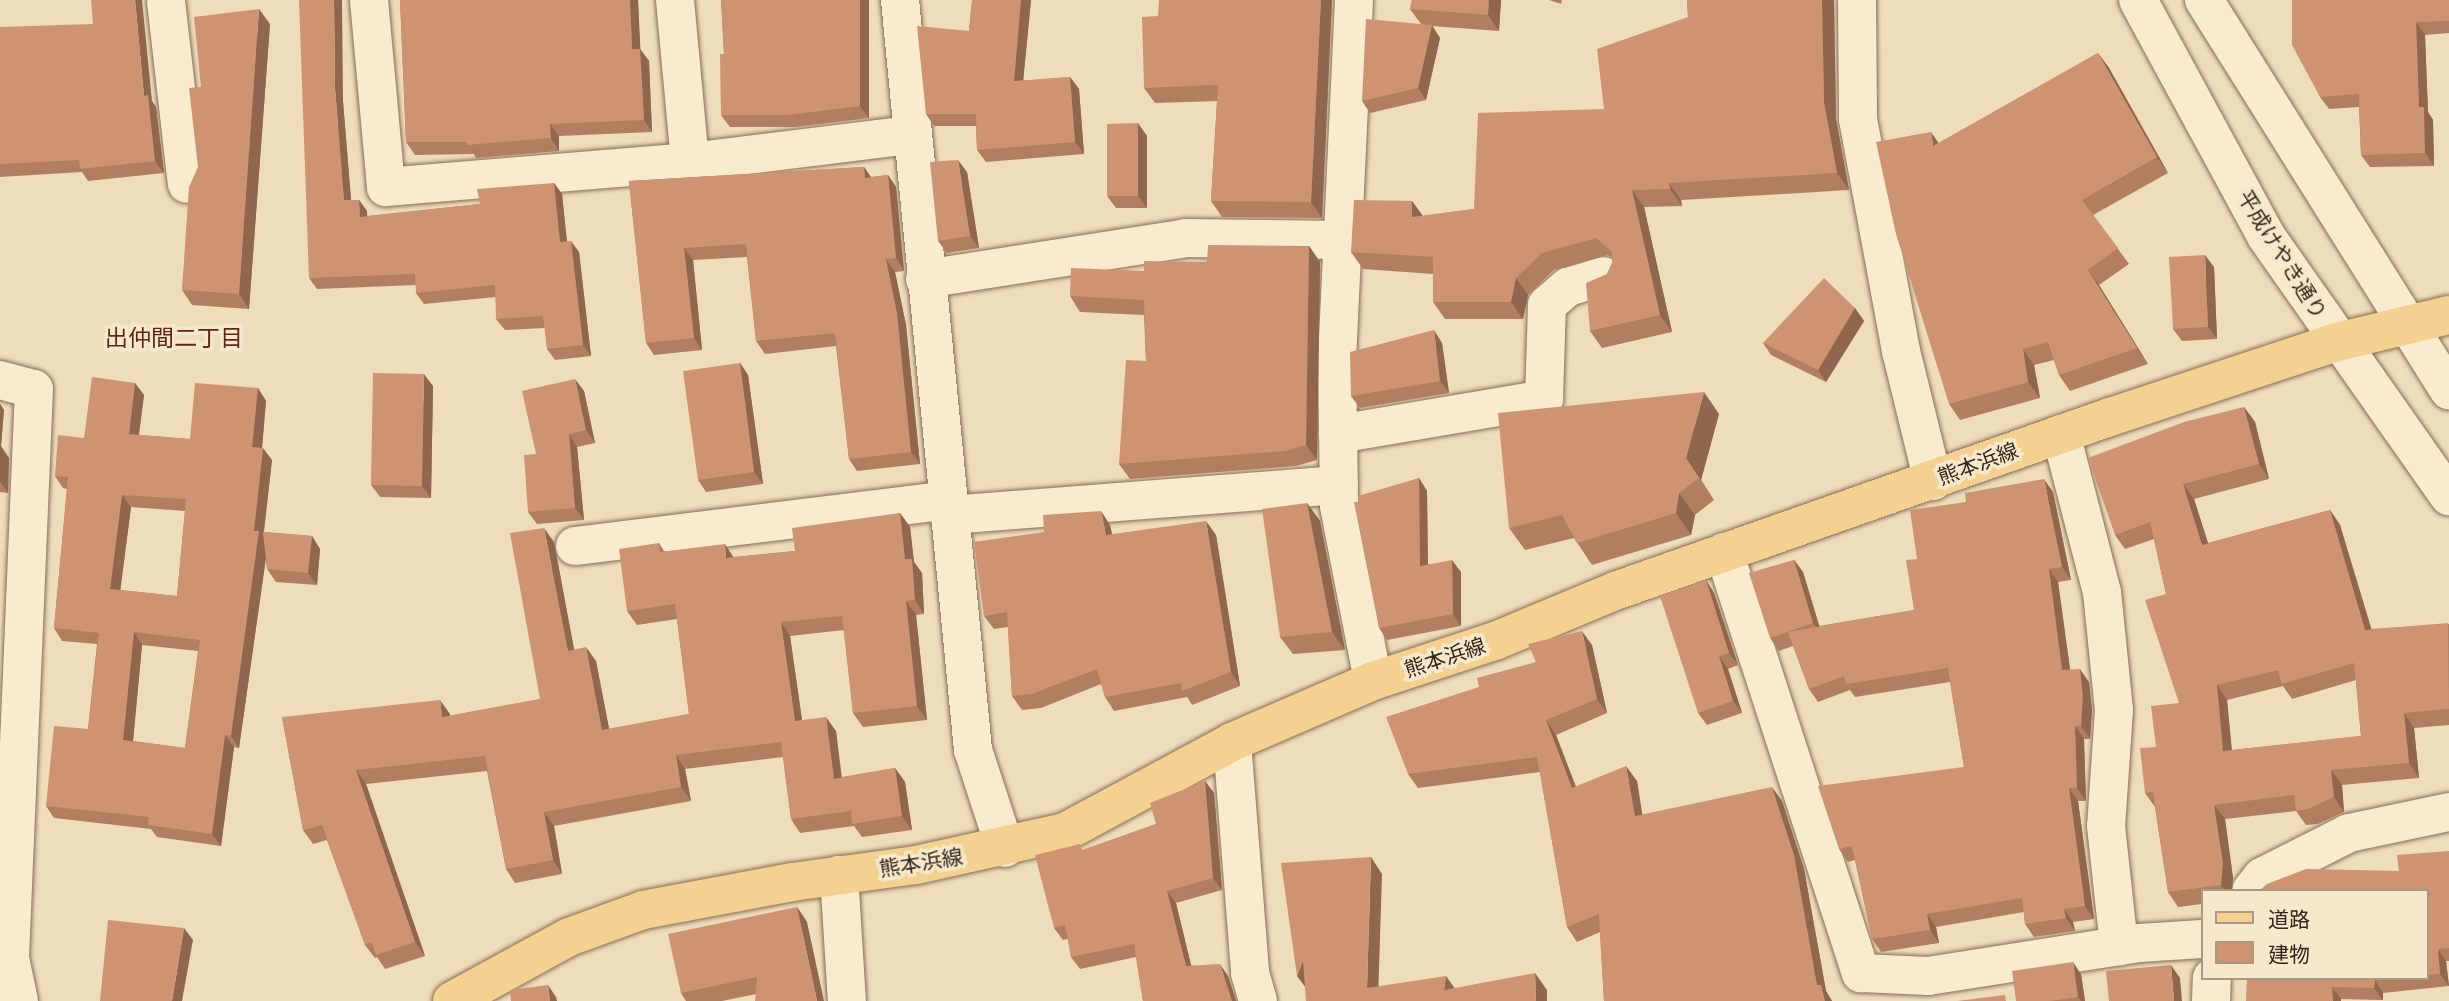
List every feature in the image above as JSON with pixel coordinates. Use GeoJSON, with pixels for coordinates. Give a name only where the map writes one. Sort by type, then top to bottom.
{"type":"FeatureCollection","features":[{"type":"Feature","properties":{"kind":"main road","name":"熊本浜線"},"geometry":{"type":"LineString","coordinates":[[452,1001],[492,989],[569,937],[643,910],[1005,848],[1065,832],[1232,741],[1373,681],[1495,641],[1724,552],[2061,434],[2337,342],[2449,315]]}},
{"type":"Feature","properties":{"kind":"street"},"geometry":{"type":"LineString","coordinates":[[164,0],[187,184]]}},
{"type":"Feature","properties":{"kind":"street"},"geometry":{"type":"LineString","coordinates":[[369,0],[386,187],[690,162],[910,135]]}},
{"type":"Feature","properties":{"kind":"street"},"geometry":{"type":"LineString","coordinates":[[675,0],[690,162]]}},
{"type":"Feature","properties":{"kind":"street"},"geometry":{"type":"LineString","coordinates":[[900,0],[910,135],[973,750],[1005,848]]}},
{"type":"Feature","properties":{"kind":"street"},"geometry":{"type":"LineString","coordinates":[[1354,0],[1343,240],[1339,485],[1373,681]]}},
{"type":"Feature","properties":{"kind":"street"},"geometry":{"type":"LineString","coordinates":[[1857,0],[1858,118],[1901,351],[1933,481]]}},
{"type":"Feature","properties":{"kind":"street","name":"平成けやき通り"},"geometry":{"type":"LineString","coordinates":[[2138,0],[2266,236],[2337,342],[2449,496]]}},
{"type":"Feature","properties":{"kind":"street"},"geometry":{"type":"LineString","coordinates":[[2204,0],[2406,326],[2449,390]]}},
{"type":"Feature","properties":{"kind":"street"},"geometry":{"type":"LineString","coordinates":[[925,279],[1186,238],[1343,240]]}},
{"type":"Feature","properties":{"kind":"street"},"geometry":{"type":"LineString","coordinates":[[1338,434],[1544,399],[1547,305],[1568,287],[1603,276]]}},
{"type":"Feature","properties":{"kind":"street"},"geometry":{"type":"LineString","coordinates":[[0,380],[34,389],[9,695],[10,958],[19,1001]]}},
{"type":"Feature","properties":{"kind":"street"},"geometry":{"type":"LineString","coordinates":[[2061,434],[2102,592],[2114,710],[2106,826],[2119,946]]}},
{"type":"Feature","properties":{"kind":"street"},"geometry":{"type":"LineString","coordinates":[[575,546],[948,508],[1339,485]]}},
{"type":"Feature","properties":{"kind":"street"},"geometry":{"type":"LineString","coordinates":[[1724,552],[1861,973],[1928,976],[2119,946],[2200,939]]}},
{"type":"Feature","properties":{"kind":"street"},"geometry":{"type":"LineString","coordinates":[[1232,741],[1250,973],[1258,1001]]}},
{"type":"Feature","properties":{"kind":"street"},"geometry":{"type":"LineString","coordinates":[[2253,889],[2262,877],[2349,833],[2449,812]]}},
{"type":"Feature","properties":{"kind":"street"},"geometry":{"type":"LineString","coordinates":[[839,875],[847,1001]]}},
{"type":"Feature","properties":{"kind":"street"},"geometry":{"type":"LineString","coordinates":[[2211,1001],[2212,980]]}},
{"type":"Feature","properties":{"kind":"building"},"geometry":{"type":"Polygon","coordinates":[[[91,0],[135,0],[144,96],[148,95],[155,161],[80,169],[79,160],[0,164],[0,27],[93,24],[91,0]]]}},
{"type":"Feature","properties":{"kind":"building"},"geometry":{"type":"Polygon","coordinates":[[[299,0],[334,0],[335,89],[344,200],[359,200],[360,217],[480,204],[477,189],[554,183],[560,242],[571,241],[583,345],[547,349],[543,316],[496,319],[495,285],[416,293],[415,274],[309,278],[299,0]]]}},
{"type":"Feature","properties":{"kind":"building"},"geometry":{"type":"Polygon","coordinates":[[[400,0],[630,0],[632,49],[640,49],[644,120],[550,124],[551,138],[467,145],[467,142],[406,142],[400,0]]]}},
{"type":"Feature","properties":{"kind":"building"},"geometry":{"type":"Polygon","coordinates":[[[721,0],[860,0],[860,106],[787,115],[721,115],[720,54],[724,54],[721,0]]]}},
{"type":"Feature","properties":{"kind":"building"},"geometry":{"type":"Polygon","coordinates":[[[972,0],[1021,0],[1014,81],[1070,77],[1075,142],[977,150],[976,114],[926,114],[917,26],[969,31],[972,0]]]}},
{"type":"Feature","properties":{"kind":"building"},"geometry":{"type":"Polygon","coordinates":[[[1159,0],[1321,0],[1311,202],[1211,201],[1218,85],[1144,88],[1142,17],[1158,16],[1159,0]]]}},
{"type":"Feature","properties":{"kind":"building"},"geometry":{"type":"Polygon","coordinates":[[[1412,0],[1489,0],[1488,15],[1410,9],[1412,0]]]}},
{"type":"Feature","properties":{"kind":"building"},"geometry":{"type":"Polygon","coordinates":[[[1687,0],[1822,0],[1824,102],[1837,173],[1669,183],[1670,189],[1632,190],[1660,315],[1590,331],[1586,283],[1607,274],[1612,263],[1612,252],[1596,238],[1542,253],[1516,278],[1511,302],[1433,302],[1433,257],[1351,252],[1354,200],[1412,201],[1412,217],[1474,209],[1478,113],[1604,109],[1597,49],[1688,17],[1687,0]]]}},
{"type":"Feature","properties":{"kind":"building"},"geometry":{"type":"Polygon","coordinates":[[[2292,0],[2449,0],[2449,21],[2416,22],[2419,107],[2424,107],[2425,153],[2361,155],[2359,94],[2320,97],[2292,45],[2292,0]]]}},
{"type":"Feature","properties":{"kind":"building"},"geometry":{"type":"Polygon","coordinates":[[[259,9],[239,294],[182,290],[189,187],[198,167],[189,88],[201,87],[194,17],[259,9]]]}},
{"type":"Feature","properties":{"kind":"building"},"geometry":{"type":"Polygon","coordinates":[[[1366,19],[1432,25],[1418,88],[1362,101],[1366,19]]]}},
{"type":"Feature","properties":{"kind":"building"},"geometry":{"type":"Polygon","coordinates":[[[2098,53],[2157,157],[2082,200],[2118,248],[2088,270],[2137,348],[2059,375],[2048,342],[2023,349],[2028,382],[1949,404],[1896,234],[1876,142],[1931,132],[1933,146],[2098,53]]]}},
{"type":"Feature","properties":{"kind":"building"},"geometry":{"type":"Polygon","coordinates":[[[1138,123],[1138,196],[1107,196],[1107,124],[1138,123]]]}},
{"type":"Feature","properties":{"kind":"building"},"geometry":{"type":"Polygon","coordinates":[[[958,160],[970,236],[938,241],[930,162],[958,160]]]}},
{"type":"Feature","properties":{"kind":"building"},"geometry":{"type":"Polygon","coordinates":[[[864,167],[865,178],[888,175],[896,258],[886,259],[897,313],[911,452],[849,459],[835,333],[756,341],[746,244],[684,248],[694,338],[646,343],[629,181],[864,167]]]}},
{"type":"Feature","properties":{"kind":"building"},"geometry":{"type":"Polygon","coordinates":[[[1208,245],[1309,246],[1306,445],[1285,451],[1119,464],[1126,360],[1146,361],[1144,300],[1070,296],[1071,268],[1144,271],[1144,261],[1207,262],[1208,245]]]}},
{"type":"Feature","properties":{"kind":"building"},"geometry":{"type":"Polygon","coordinates":[[[2205,255],[2208,327],[2173,329],[2169,257],[2205,255]]]}},
{"type":"Feature","properties":{"kind":"building"},"geometry":{"type":"Polygon","coordinates":[[[1824,278],[1855,308],[1818,370],[1763,343],[1824,278]]]}},
{"type":"Feature","properties":{"kind":"building"},"geometry":{"type":"Polygon","coordinates":[[[1434,330],[1440,381],[1351,396],[1350,352],[1434,330]]]}},
{"type":"Feature","properties":{"kind":"building"},"geometry":{"type":"Polygon","coordinates":[[[740,363],[754,472],[698,480],[683,371],[740,363]]]}},
{"type":"Feature","properties":{"kind":"building"},"geometry":{"type":"Polygon","coordinates":[[[373,373],[424,374],[422,486],[371,485],[373,373]]]}},
{"type":"Feature","properties":{"kind":"building"},"geometry":{"type":"Polygon","coordinates":[[[92,377],[135,383],[129,434],[190,439],[195,383],[258,388],[252,447],[263,448],[254,531],[259,531],[231,736],[225,735],[212,834],[148,825],[149,817],[46,806],[54,726],[88,729],[99,633],[54,628],[68,477],[55,476],[58,435],[84,438],[92,377]],[[122,495],[110,589],[177,596],[186,499],[122,495]],[[134,632],[123,740],[185,748],[200,640],[134,632]]]}},
{"type":"Feature","properties":{"kind":"building"},"geometry":{"type":"Polygon","coordinates":[[[575,379],[586,430],[569,434],[575,508],[528,512],[524,455],[536,454],[522,391],[575,379]]]}},
{"type":"Feature","properties":{"kind":"building"},"geometry":{"type":"Polygon","coordinates":[[[1704,392],[1686,458],[1699,478],[1679,493],[1676,513],[1577,543],[1562,515],[1509,528],[1498,413],[1704,392]]]}},
{"type":"Feature","properties":{"kind":"building"},"geometry":{"type":"Polygon","coordinates":[[[2244,407],[2259,464],[2183,484],[2202,545],[2330,510],[2365,630],[2448,623],[2449,709],[2404,713],[2409,763],[2331,770],[2334,797],[2308,809],[2296,811],[2294,795],[2214,805],[2223,863],[2221,885],[2168,892],[2153,792],[2145,793],[2140,748],[2156,747],[2151,706],[2179,703],[2145,600],[2166,594],[2150,522],[2115,535],[2088,458],[2184,422],[2244,407]],[[2354,663],[2282,684],[2278,670],[2217,685],[2223,751],[2361,736],[2354,663]]]}},
{"type":"Feature","properties":{"kind":"building"},"geometry":{"type":"Polygon","coordinates":[[[1419,478],[1420,566],[1452,560],[1453,614],[1379,628],[1354,502],[1359,502],[1358,496],[1419,478]]]}},
{"type":"Feature","properties":{"kind":"building"},"geometry":{"type":"Polygon","coordinates":[[[2044,479],[2062,567],[2049,569],[2062,670],[2080,669],[2083,697],[2081,726],[2075,726],[2077,788],[2069,788],[2085,906],[2064,909],[2066,918],[2025,924],[2022,898],[1927,914],[1930,930],[1872,939],[1852,846],[1839,849],[1818,786],[1964,767],[1948,668],[1846,684],[1844,676],[1809,689],[1788,632],[1914,610],[1906,560],[1917,559],[1910,510],[1966,502],[1965,493],[2044,479]]]}},
{"type":"Feature","properties":{"kind":"building"},"geometry":{"type":"Polygon","coordinates":[[[1307,503],[1332,632],[1280,637],[1262,509],[1307,503]]]}},
{"type":"Feature","properties":{"kind":"building"},"geometry":{"type":"Polygon","coordinates":[[[1101,511],[1106,535],[1206,521],[1231,672],[1182,691],[1181,683],[1105,697],[1097,669],[1032,694],[1012,696],[1007,612],[984,616],[974,542],[1044,532],[1043,515],[1101,511]]]}},
{"type":"Feature","properties":{"kind":"building"},"geometry":{"type":"Polygon","coordinates":[[[900,513],[905,559],[912,559],[915,600],[906,601],[917,706],[853,713],[842,616],[781,622],[795,721],[826,717],[834,779],[895,768],[902,816],[852,824],[851,811],[791,819],[781,742],[676,755],[681,787],[544,812],[553,860],[506,869],[485,756],[356,770],[415,942],[376,955],[371,942],[365,945],[322,825],[303,830],[282,717],[440,700],[442,717],[540,699],[510,533],[544,528],[568,651],[586,647],[602,730],[689,714],[675,604],[627,611],[619,549],[659,543],[660,552],[725,544],[726,558],[795,551],[792,528],[900,513]]]}},
{"type":"Feature","properties":{"kind":"building"},"geometry":{"type":"Polygon","coordinates":[[[263,532],[312,536],[308,573],[267,569],[263,532]]]}},
{"type":"Feature","properties":{"kind":"building"},"geometry":{"type":"Polygon","coordinates":[[[1794,560],[1813,623],[1770,638],[1749,573],[1794,560]]]}},
{"type":"Feature","properties":{"kind":"building"},"geometry":{"type":"Polygon","coordinates":[[[1706,580],[1729,653],[1719,656],[1733,701],[1698,713],[1660,596],[1706,580]]]}},
{"type":"Feature","properties":{"kind":"building"},"geometry":{"type":"Polygon","coordinates":[[[1582,631],[1597,699],[1546,720],[1572,788],[1626,766],[1635,816],[1772,787],[1794,855],[1817,985],[1821,985],[1825,1001],[1604,1001],[1599,914],[1567,927],[1537,757],[1408,774],[1386,717],[1479,687],[1477,678],[1536,662],[1528,644],[1582,631]]]}},
{"type":"Feature","properties":{"kind":"building"},"geometry":{"type":"Polygon","coordinates":[[[1205,781],[1213,878],[1167,891],[1186,966],[1220,964],[1232,1001],[1143,1001],[1134,944],[1071,957],[1065,925],[1054,928],[1035,855],[1080,844],[1082,850],[1156,824],[1150,803],[1205,781]]]}},
{"type":"Feature","properties":{"kind":"building"},"geometry":{"type":"Polygon","coordinates":[[[2449,851],[2449,948],[2438,949],[2440,974],[2428,975],[2428,889],[2261,889],[2267,884],[2306,869],[2399,871],[2397,855],[2449,851]]]}},
{"type":"Feature","properties":{"kind":"building"},"geometry":{"type":"Polygon","coordinates":[[[1371,857],[1367,988],[1446,976],[1444,990],[1535,973],[1536,1001],[1306,1001],[1303,960],[1297,976],[1281,863],[1371,857]]]}},
{"type":"Feature","properties":{"kind":"building"},"geometry":{"type":"Polygon","coordinates":[[[797,907],[817,1001],[755,1001],[757,977],[681,993],[668,934],[797,907]]]}},
{"type":"Feature","properties":{"kind":"building"},"geometry":{"type":"Polygon","coordinates":[[[108,920],[184,928],[172,1001],[100,1001],[108,920]]]}},
{"type":"Feature","properties":{"kind":"building"},"geometry":{"type":"Polygon","coordinates":[[[2073,962],[2078,997],[2051,1001],[2016,1001],[2012,971],[2073,962]]]}},
{"type":"Feature","properties":{"kind":"building"},"geometry":{"type":"Polygon","coordinates":[[[2171,965],[2174,1001],[2109,1001],[2106,971],[2171,965]]]}},
{"type":"Feature","properties":{"kind":"building"},"geometry":{"type":"Polygon","coordinates":[[[2247,980],[2375,980],[2374,988],[2332,987],[2333,1001],[2246,1001],[2247,980]]]}},
{"type":"Feature","properties":{"kind":"building"},"geometry":{"type":"Polygon","coordinates":[[[548,985],[550,1001],[511,1001],[510,990],[548,985]]]}},
{"type":"Feature","properties":{"kind":"building"},"geometry":{"type":"Polygon","coordinates":[[[2005,995],[2006,1001],[1957,1001],[2005,995]]]}},
{"type":"Feature","properties":{"kind":"district","name":"出仲間二丁目"},"geometry":{"type":"Point","coordinates":[174,338]}}]}
